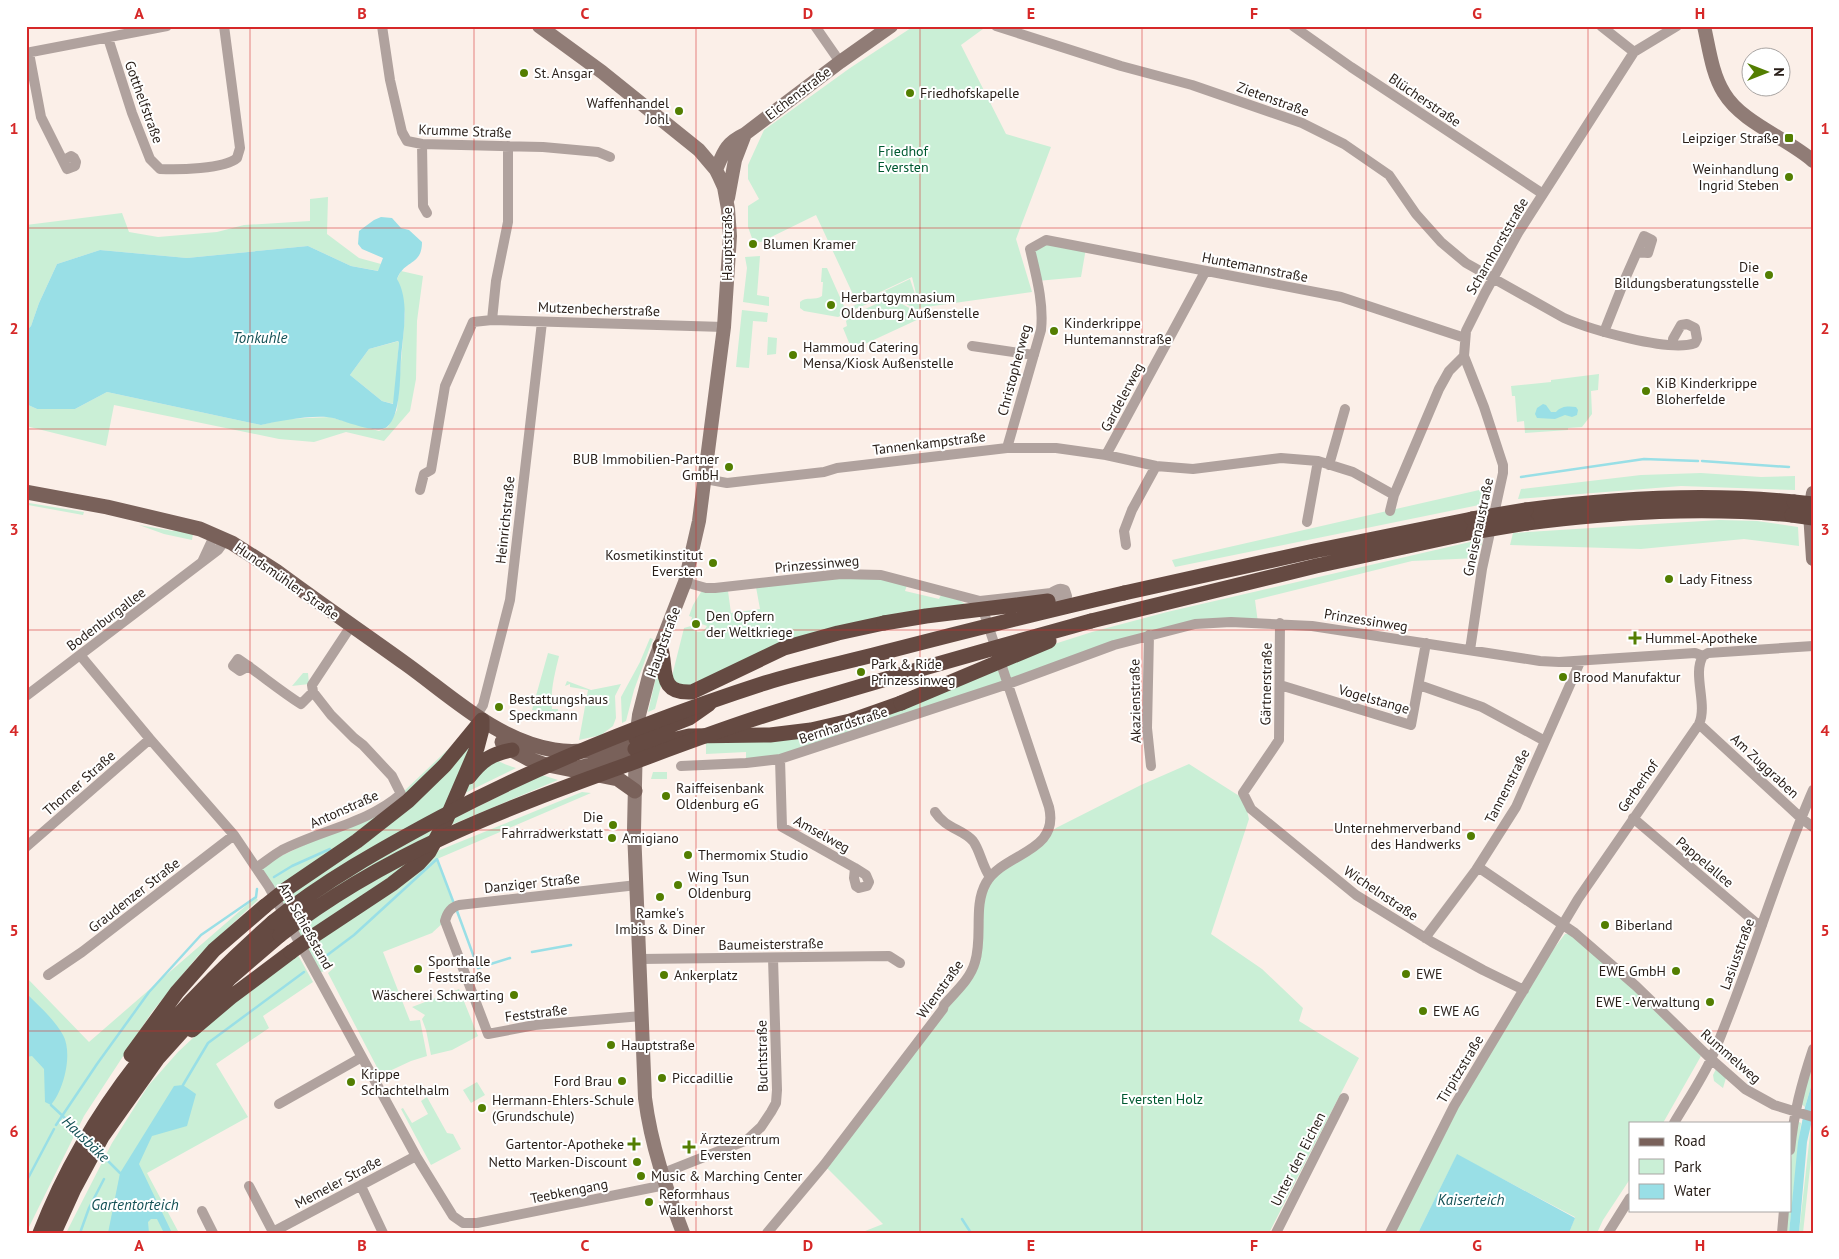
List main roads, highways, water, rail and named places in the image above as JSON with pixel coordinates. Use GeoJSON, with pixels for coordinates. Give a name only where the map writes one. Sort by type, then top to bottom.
{"type":"FeatureCollection","features":[{"type":"Feature","properties":{"kind":"highway"},"geometry":{"type":"LineString","coordinates":[[97,1132],[158,1058],[230,978],[310,895],[417,830],[481,796],[568,756],[648,723],[768,682],[1001,622],[1172,582],[1526,516],[1605,515],[1659,511],[1729,511],[1793,508],[1813,504]]}},
{"type":"Feature","properties":{"kind":"highway"},"geometry":{"type":"LineString","coordinates":[[1793,508],[1813,518]]}},
{"type":"Feature","properties":{"kind":"highway"},"geometry":{"type":"LineString","coordinates":[[109,1101],[148,1048],[185,1005],[228,962],[277,928],[297,921],[394,860],[472,824],[534,798],[766,716],[1091,621],[1382,551],[1472,526]]}},
{"type":"Feature","properties":{"kind":"highway"},"geometry":{"type":"LineString","coordinates":[[660,646],[666,682],[672,688],[692,692],[770,653],[803,642],[884,623],[1085,595],[1124,593]]}},
{"type":"Feature","properties":{"kind":"highway"},"geometry":{"type":"LineString","coordinates":[[636,744],[689,736],[770,735],[811,730],[850,721],[901,704],[1014,657],[1091,621]]}},
{"type":"Feature","properties":{"kind":"highway"},"geometry":{"type":"LineString","coordinates":[[636,744],[689,718],[704,708],[751,663]]}},
{"type":"Feature","properties":{"kind":"highway"},"geometry":{"type":"LineString","coordinates":[[158,1058],[231,997],[291,952],[360,906],[419,863],[439,835],[460,788],[480,740],[483,717]]}},
{"type":"Feature","properties":{"kind":"highway"},"geometry":{"type":"LineString","coordinates":[[40,1233],[62,1183],[85,1153],[97,1132],[121,1070],[177,992],[214,950],[265,906],[285,890],[357,841],[408,801],[445,765],[483,717]]}},
{"type":"Feature","properties":{"kind":"highway"},"geometry":{"type":"LineString","coordinates":[[460,788],[489,757],[512,750]]}},
{"type":"Feature","properties":{"kind":"highway"},"geometry":{"type":"LineString","coordinates":[[54,1233],[85,1153]]}},
{"type":"Feature","properties":{"kind":"main road","name":"Hauptstraße"},"geometry":{"type":"LineString","coordinates":[[539,26],[647,106],[699,150],[716,170],[724,187],[728,204],[730,236],[724,327],[696,537],[685,582],[660,646],[643,699],[636,744],[634,813],[648,1117],[663,1180],[683,1233]]}},
{"type":"Feature","properties":{"kind":"main road","name":"Eichenstraße"},"geometry":{"type":"LineString","coordinates":[[699,150],[731,141],[745,134],[891,26]]}},
{"type":"Feature","properties":{"kind":"main road"},"geometry":{"type":"LineString","coordinates":[[1704,26],[1716,74],[1724,93],[1732,103],[1747,116],[1811,155]]}},
{"type":"Feature","properties":{"kind":"main road"},"geometry":{"type":"LineString","coordinates":[[728,204],[737,151],[745,134]]}},
{"type":"Feature","properties":{"kind":"main road"},"geometry":{"type":"LineString","coordinates":[[716,170],[724,150],[731,141]]}},
{"type":"Feature","properties":{"kind":"main road"},"geometry":{"type":"LineString","coordinates":[[716,170],[734,164]]}},
{"type":"Feature","properties":{"kind":"main road","name":"Hundsmühler Straße"},"geometry":{"type":"LineString","coordinates":[[26,492],[162,519],[200,528],[220,537],[252,554],[443,690],[503,731],[524,742],[561,751],[584,752],[636,744]]}},
{"type":"Feature","properties":{"kind":"main road"},"geometry":{"type":"LineString","coordinates":[[1813,493],[1810,513],[1813,559]]}},
{"type":"Feature","properties":{"kind":"main road","name":"Hundsmühler Straße"},"geometry":{"type":"LineString","coordinates":[[483,717],[497,738],[512,750],[543,764],[618,779],[634,791]]}},
{"type":"Feature","properties":{"kind":"main road","name":"Hundsmühler Straße"},"geometry":{"type":"LineString","coordinates":[[571,769],[591,765],[636,744]]}},
{"type":"Feature","properties":{"kind":"water","name":"Tonkuhle"},"geometry":{"type":"Polygon","coordinates":[[[381,217],[392,218],[401,228],[409,230],[422,242],[419,255],[404,268],[397,279],[405,307],[404,328],[397,405],[392,422],[387,427],[383,429],[369,428],[325,417],[307,417],[261,425],[107,392],[75,409],[37,409],[26,404],[26,331],[31,326],[39,303],[57,264],[100,250],[187,258],[308,246],[351,266],[378,271],[383,258],[362,249],[358,244],[359,231],[381,217]],[[399,342],[369,349],[350,375],[382,401],[393,404],[399,342]]]}},
{"type":"Feature","properties":{"kind":"water"},"geometry":{"type":"Polygon","coordinates":[[[1543,404],[1551,412],[1556,412],[1565,407],[1576,407],[1578,410],[1577,415],[1572,417],[1565,415],[1555,419],[1537,418],[1535,414],[1537,408],[1543,404]]]}},
{"type":"Feature","properties":{"kind":"water"},"geometry":{"type":"Polygon","coordinates":[[[26,993],[56,1024],[66,1043],[66,1071],[60,1090],[51,1105],[45,1102],[44,1069],[32,1056],[26,1057],[26,993]]]}},
{"type":"Feature","properties":{"kind":"water"},"geometry":{"type":"Polygon","coordinates":[[[1813,1080],[1813,1116],[1807,1142],[1799,1233],[1789,1233],[1798,1142],[1813,1080]]]}},
{"type":"Feature","properties":{"kind":"water","name":"Gartentorteich"},"geometry":{"type":"Polygon","coordinates":[[[183,1085],[196,1094],[187,1126],[152,1136],[139,1164],[172,1233],[164,1233],[157,1219],[151,1219],[148,1222],[149,1233],[108,1233],[120,1173],[174,1086],[183,1085]]]}},
{"type":"Feature","properties":{"kind":"water","name":"Kaiserteich"},"geometry":{"type":"Polygon","coordinates":[[[1457,1154],[1575,1218],[1569,1233],[1418,1233],[1457,1154]]]}},
{"type":"Feature","properties":{"kind":"waterway"},"geometry":{"type":"LineString","coordinates":[[1521,477],[1644,459],[1698,461]]}},
{"type":"Feature","properties":{"kind":"waterway"},"geometry":{"type":"LineString","coordinates":[[1702,461],[1789,467]]}},
{"type":"Feature","properties":{"kind":"waterway"},"geometry":{"type":"LineString","coordinates":[[274,877],[292,866],[330,849]]}},
{"type":"Feature","properties":{"kind":"waterway"},"geometry":{"type":"LineString","coordinates":[[326,956],[354,935],[437,859],[453,901]]}},
{"type":"Feature","properties":{"kind":"waterway"},"geometry":{"type":"LineString","coordinates":[[56,1125],[149,992],[201,935],[256,897],[257,889]]}},
{"type":"Feature","properties":{"kind":"waterway"},"geometry":{"type":"LineString","coordinates":[[457,911],[478,968],[510,958]]}},
{"type":"Feature","properties":{"kind":"waterway"},"geometry":{"type":"LineString","coordinates":[[532,952],[571,945]]}},
{"type":"Feature","properties":{"kind":"waterway"},"geometry":{"type":"LineString","coordinates":[[183,1085],[208,1043],[304,972]]}},
{"type":"Feature","properties":{"kind":"waterway","name":"Hausbäke"},"geometry":{"type":"LineString","coordinates":[[51,1105],[83,1135]]}},
{"type":"Feature","properties":{"kind":"waterway"},"geometry":{"type":"LineString","coordinates":[[26,1182],[54,1129]]}},
{"type":"Feature","properties":{"kind":"waterway","name":"Hausbäke"},"geometry":{"type":"LineString","coordinates":[[99,1152],[120,1173]]}},
{"type":"Feature","properties":{"kind":"waterway"},"geometry":{"type":"LineString","coordinates":[[80,1233],[89,1208],[104,1179]]}},
{"type":"Feature","properties":{"kind":"waterway"},"geometry":{"type":"LineString","coordinates":[[962,1219],[971,1233]]}},
{"type":"Feature","properties":{"kind":"place","name":"St. Ansgar"},"geometry":{"type":"Point","coordinates":[524,73]}},
{"type":"Feature","properties":{"kind":"place","name":"Friedhofskapelle"},"geometry":{"type":"Point","coordinates":[910,93]}},
{"type":"Feature","properties":{"kind":"place","name":"Waffenhandel Johl"},"geometry":{"type":"Point","coordinates":[679,111]}},
{"type":"Feature","properties":{"kind":"place","name":"Leipziger Straße"},"geometry":{"type":"Point","coordinates":[1789,138]}},
{"type":"Feature","properties":{"kind":"place","name":"Weinhandlung Ingrid Steben"},"geometry":{"type":"Point","coordinates":[1789,177]}},
{"type":"Feature","properties":{"kind":"place","name":"Blumen Kramer"},"geometry":{"type":"Point","coordinates":[753,244]}},
{"type":"Feature","properties":{"kind":"place","name":"Die Bildungsberatungsstelle"},"geometry":{"type":"Point","coordinates":[1769,275]}},
{"type":"Feature","properties":{"kind":"place","name":"Herbartgymnasium Oldenburg Außenstelle"},"geometry":{"type":"Point","coordinates":[831,305]}},
{"type":"Feature","properties":{"kind":"place","name":"Kinderkrippe Huntemannstraße"},"geometry":{"type":"Point","coordinates":[1054,331]}},
{"type":"Feature","properties":{"kind":"place","name":"Hammoud Catering Mensa/Kiosk Außenstelle"},"geometry":{"type":"Point","coordinates":[793,355]}},
{"type":"Feature","properties":{"kind":"place","name":"KiB Kinderkrippe Bloherfelde"},"geometry":{"type":"Point","coordinates":[1646,391]}},
{"type":"Feature","properties":{"kind":"place","name":"BUB Immobilien-Partner GmbH"},"geometry":{"type":"Point","coordinates":[729,467]}},
{"type":"Feature","properties":{"kind":"place","name":"Kosmetikinstitut Eversten"},"geometry":{"type":"Point","coordinates":[713,563]}},
{"type":"Feature","properties":{"kind":"place","name":"Lady Fitness"},"geometry":{"type":"Point","coordinates":[1669,579]}},
{"type":"Feature","properties":{"kind":"place","name":"Den Opfern der Weltkriege"},"geometry":{"type":"Point","coordinates":[696,624]}},
{"type":"Feature","properties":{"kind":"place","name":"Hummel-Apotheke"},"geometry":{"type":"Point","coordinates":[1635,638]}},
{"type":"Feature","properties":{"kind":"place","name":"Park & Ride Prinzessinweg"},"geometry":{"type":"Point","coordinates":[861,672]}},
{"type":"Feature","properties":{"kind":"place","name":"Brood Manufaktur"},"geometry":{"type":"Point","coordinates":[1563,677]}},
{"type":"Feature","properties":{"kind":"place","name":"Bestattungshaus Speckmann"},"geometry":{"type":"Point","coordinates":[499,707]}},
{"type":"Feature","properties":{"kind":"place","name":"Raiffeisenbank Oldenburg eG"},"geometry":{"type":"Point","coordinates":[666,796]}},
{"type":"Feature","properties":{"kind":"place","name":"Die Fahrradwerkstatt"},"geometry":{"type":"Point","coordinates":[613,825]}},
{"type":"Feature","properties":{"kind":"place","name":"Unternehmerverband des Handwerks"},"geometry":{"type":"Point","coordinates":[1471,836]}},
{"type":"Feature","properties":{"kind":"place","name":"Amigiano"},"geometry":{"type":"Point","coordinates":[612,838]}},
{"type":"Feature","properties":{"kind":"place","name":"Thermomix Studio"},"geometry":{"type":"Point","coordinates":[688,855]}},
{"type":"Feature","properties":{"kind":"place","name":"Wing Tsun Oldenburg"},"geometry":{"type":"Point","coordinates":[678,885]}},
{"type":"Feature","properties":{"kind":"place","name":"Ramke's Imbiss & Diner"},"geometry":{"type":"Point","coordinates":[660,897]}},
{"type":"Feature","properties":{"kind":"place","name":"Biberland"},"geometry":{"type":"Point","coordinates":[1605,925]}},
{"type":"Feature","properties":{"kind":"place","name":"Sporthalle Feststraße"},"geometry":{"type":"Point","coordinates":[418,969]}},
{"type":"Feature","properties":{"kind":"place","name":"EWE GmbH"},"geometry":{"type":"Point","coordinates":[1676,971]}},
{"type":"Feature","properties":{"kind":"place","name":"EWE"},"geometry":{"type":"Point","coordinates":[1406,974]}},
{"type":"Feature","properties":{"kind":"place","name":"Ankerplatz"},"geometry":{"type":"Point","coordinates":[664,975]}},
{"type":"Feature","properties":{"kind":"place","name":"Wäscherei Schwarting"},"geometry":{"type":"Point","coordinates":[514,995]}},
{"type":"Feature","properties":{"kind":"place","name":"EWE - Verwaltung"},"geometry":{"type":"Point","coordinates":[1710,1002]}},
{"type":"Feature","properties":{"kind":"place","name":"EWE AG"},"geometry":{"type":"Point","coordinates":[1423,1011]}},
{"type":"Feature","properties":{"kind":"place","name":"Hauptstraße"},"geometry":{"type":"Point","coordinates":[611,1045]}},
{"type":"Feature","properties":{"kind":"place","name":"Piccadillie"},"geometry":{"type":"Point","coordinates":[662,1078]}},
{"type":"Feature","properties":{"kind":"place","name":"Ford Brau"},"geometry":{"type":"Point","coordinates":[622,1081]}},
{"type":"Feature","properties":{"kind":"place","name":"Krippe Schachtelhalm"},"geometry":{"type":"Point","coordinates":[351,1082]}},
{"type":"Feature","properties":{"kind":"place","name":"Hermann-Ehlers-Schule (Grundschule)"},"geometry":{"type":"Point","coordinates":[482,1108]}},
{"type":"Feature","properties":{"kind":"place","name":"Gartentor-Apotheke"},"geometry":{"type":"Point","coordinates":[634,1144]}},
{"type":"Feature","properties":{"kind":"place","name":"Ärztezentrum Eversten"},"geometry":{"type":"Point","coordinates":[689,1147]}},
{"type":"Feature","properties":{"kind":"place","name":"Netto Marken-Discount"},"geometry":{"type":"Point","coordinates":[637,1162]}},
{"type":"Feature","properties":{"kind":"place","name":"Music & Marching Center"},"geometry":{"type":"Point","coordinates":[641,1176]}},
{"type":"Feature","properties":{"kind":"place","name":"Reformhaus Walkenhorst"},"geometry":{"type":"Point","coordinates":[649,1202]}},
{"type":"Feature","properties":{"kind":"park label","name":"Friedhof Eversten"},"geometry":{"type":"Point","coordinates":[903,160]}},
{"type":"Feature","properties":{"kind":"park label","name":"Eversten Holz"},"geometry":{"type":"Point","coordinates":[1162,1099]}}]}
